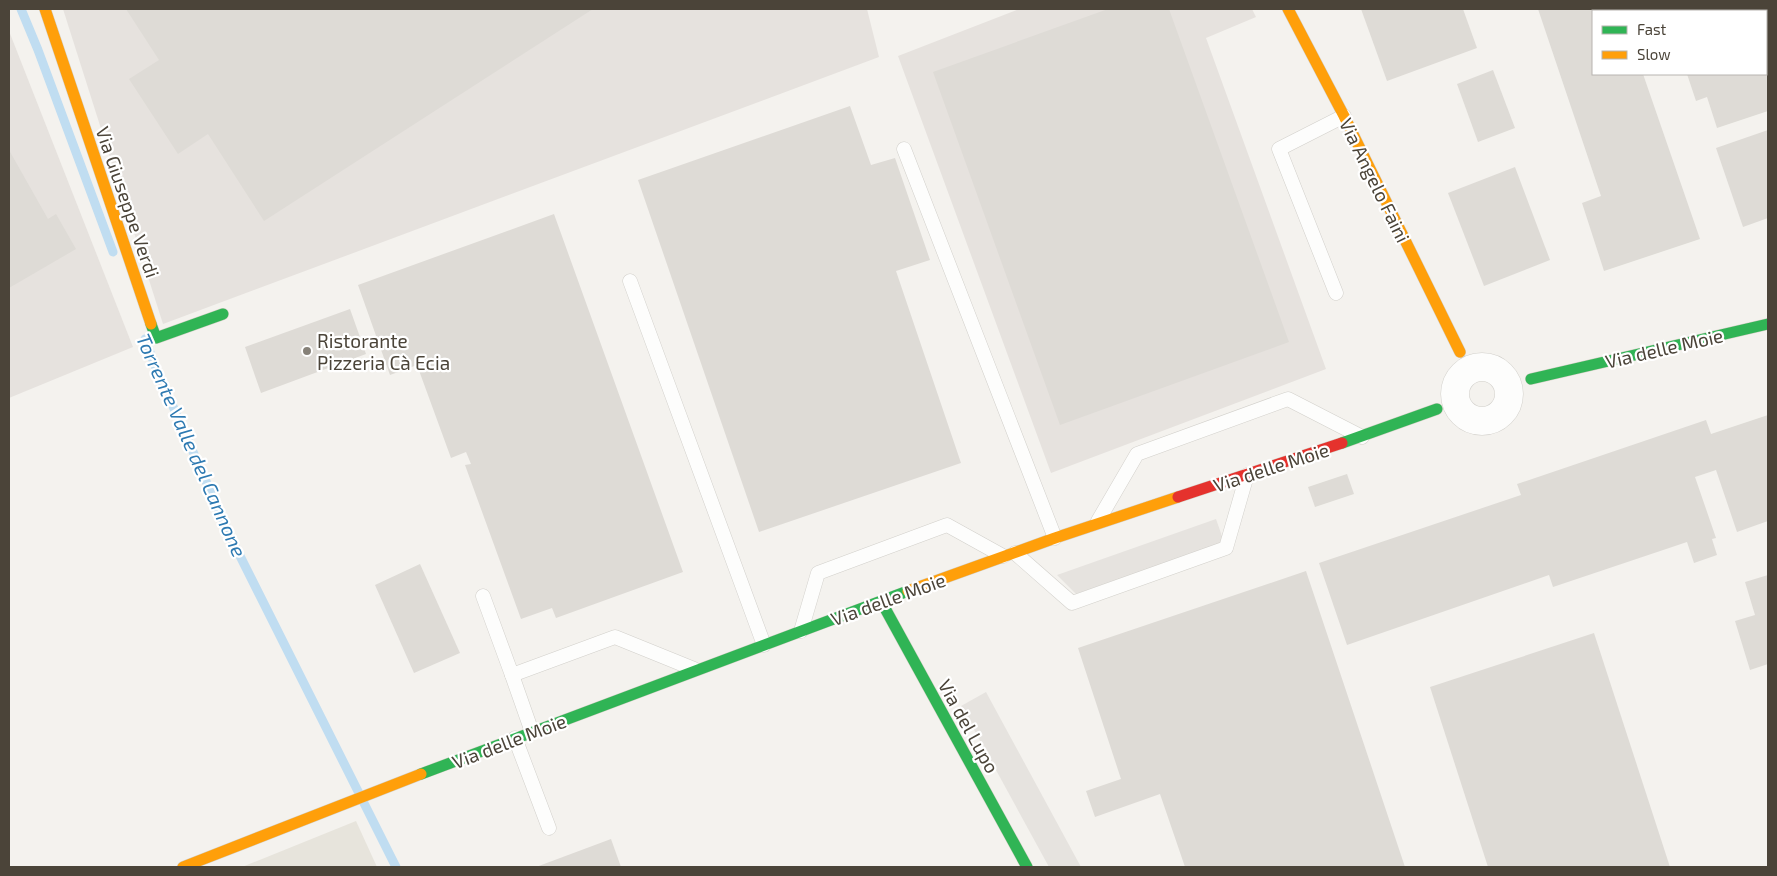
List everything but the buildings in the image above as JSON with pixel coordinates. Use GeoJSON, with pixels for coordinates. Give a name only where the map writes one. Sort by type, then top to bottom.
{"type":"FeatureCollection","features":[{"type":"Feature","properties":{"kind":"street","name":"Via Giuseppe Verdi"},"geometry":{"type":"LineString","coordinates":[[45,9],[156,338],[223,314]]}},
{"type":"Feature","properties":{"kind":"street","name":"Via Angelo Faini"},"geometry":{"type":"LineString","coordinates":[[1288,9],[1344,116],[1460,352]]}},
{"type":"Feature","properties":{"kind":"street","name":"Via delle Moie"},"geometry":{"type":"LineString","coordinates":[[182,867],[515,738],[1055,538],[1362,437],[1453,400],[1462,376],[1478,367],[1508,380],[1768,324]]}},
{"type":"Feature","properties":{"kind":"street"},"geometry":{"type":"LineString","coordinates":[[1460,352],[1508,380],[1507,406],[1500,414],[1491,419],[1481,421],[1470,418],[1453,400],[1460,352]]}},
{"type":"Feature","properties":{"kind":"street","name":"Via del Lupo"},"geometry":{"type":"LineString","coordinates":[[880,602],[1027,867]]}},
{"type":"Feature","properties":{"kind":"lane"},"geometry":{"type":"LineString","coordinates":[[1336,293],[1279,149],[1344,116]]}},
{"type":"Feature","properties":{"kind":"lane"},"geometry":{"type":"LineString","coordinates":[[904,149],[1055,538]]}},
{"type":"Feature","properties":{"kind":"lane"},"geometry":{"type":"LineString","coordinates":[[630,281],[764,645]]}},
{"type":"Feature","properties":{"kind":"lane"},"geometry":{"type":"LineString","coordinates":[[1097,524],[1137,454],[1288,399],[1362,437]]}},
{"type":"Feature","properties":{"kind":"lane"},"geometry":{"type":"LineString","coordinates":[[801,631],[818,573],[947,525],[1009,555],[1072,603],[1226,548],[1247,475]]}},
{"type":"Feature","properties":{"kind":"lane"},"geometry":{"type":"LineString","coordinates":[[483,596],[532,732]]}},
{"type":"Feature","properties":{"kind":"lane"},"geometry":{"type":"LineString","coordinates":[[512,675],[615,637],[697,670]]}},
{"type":"Feature","properties":{"kind":"lane"},"geometry":{"type":"LineString","coordinates":[[515,738],[549,828]]}},
{"type":"Feature","properties":{"kind":"shaded area"},"geometry":{"type":"Polygon","coordinates":[[[63,9],[867,9],[879,57],[163,324],[63,9]]]}},
{"type":"Feature","properties":{"kind":"shaded area"},"geometry":{"type":"Polygon","coordinates":[[[1019,9],[1252,9],[1256,17],[1206,38],[1326,369],[1051,473],[898,56],[1019,9]]]}},
{"type":"Feature","properties":{"kind":"shaded area"},"geometry":{"type":"Polygon","coordinates":[[[9,31],[133,347],[9,398],[9,31]]]}},
{"type":"Feature","properties":{"kind":"shaded area"},"geometry":{"type":"Polygon","coordinates":[[[1216,519],[1224,542],[1076,594],[1057,575],[1216,519]]]}},
{"type":"Feature","properties":{"kind":"shaded area"},"geometry":{"type":"Polygon","coordinates":[[[986,692],[1081,867],[1049,867],[961,706],[986,692]]]}},
{"type":"Feature","properties":{"kind":"shaded area"},"geometry":{"type":"Polygon","coordinates":[[[356,821],[377,867],[242,867],[356,821]]]}},
{"type":"Feature","properties":{"kind":"waterway","name":"Torrente Valle del Cannone"},"geometry":{"type":"LineString","coordinates":[[21,9],[113,252]]}},
{"type":"Feature","properties":{"kind":"waterway","name":"Torrente Valle del Cannone"},"geometry":{"type":"LineString","coordinates":[[145,339],[232,540],[396,867]]}},
{"type":"Feature","properties":{"kind":"traffic: fast"},"geometry":{"type":"LineString","coordinates":[[151,324],[156,338],[223,314]]}},
{"type":"Feature","properties":{"kind":"traffic: fast"},"geometry":{"type":"LineString","coordinates":[[1531,379],[1768,324]]}},
{"type":"Feature","properties":{"kind":"traffic: fast"},"geometry":{"type":"LineString","coordinates":[[1342,443],[1437,409]]}},
{"type":"Feature","properties":{"kind":"traffic: fast"},"geometry":{"type":"LineString","coordinates":[[421,774],[908,591]]}},
{"type":"Feature","properties":{"kind":"traffic: fast"},"geometry":{"type":"LineString","coordinates":[[881,601],[1027,867]]}},
{"type":"Feature","properties":{"kind":"traffic: slow"},"geometry":{"type":"LineString","coordinates":[[45,9],[151,324]]}},
{"type":"Feature","properties":{"kind":"traffic: slow"},"geometry":{"type":"LineString","coordinates":[[1288,9],[1344,116],[1460,352]]}},
{"type":"Feature","properties":{"kind":"traffic: slow"},"geometry":{"type":"LineString","coordinates":[[908,591],[1055,538],[1178,497]]}},
{"type":"Feature","properties":{"kind":"traffic: slow"},"geometry":{"type":"LineString","coordinates":[[183,867],[421,774]]}},
{"type":"Feature","properties":{"kind":"traffic: jam"},"geometry":{"type":"LineString","coordinates":[[1178,497],[1342,443]]}},
{"type":"Feature","properties":{"kind":"place","name":"Ristorante Pizzeria Cà Ecia"},"geometry":{"type":"Point","coordinates":[307,351]}}]}
